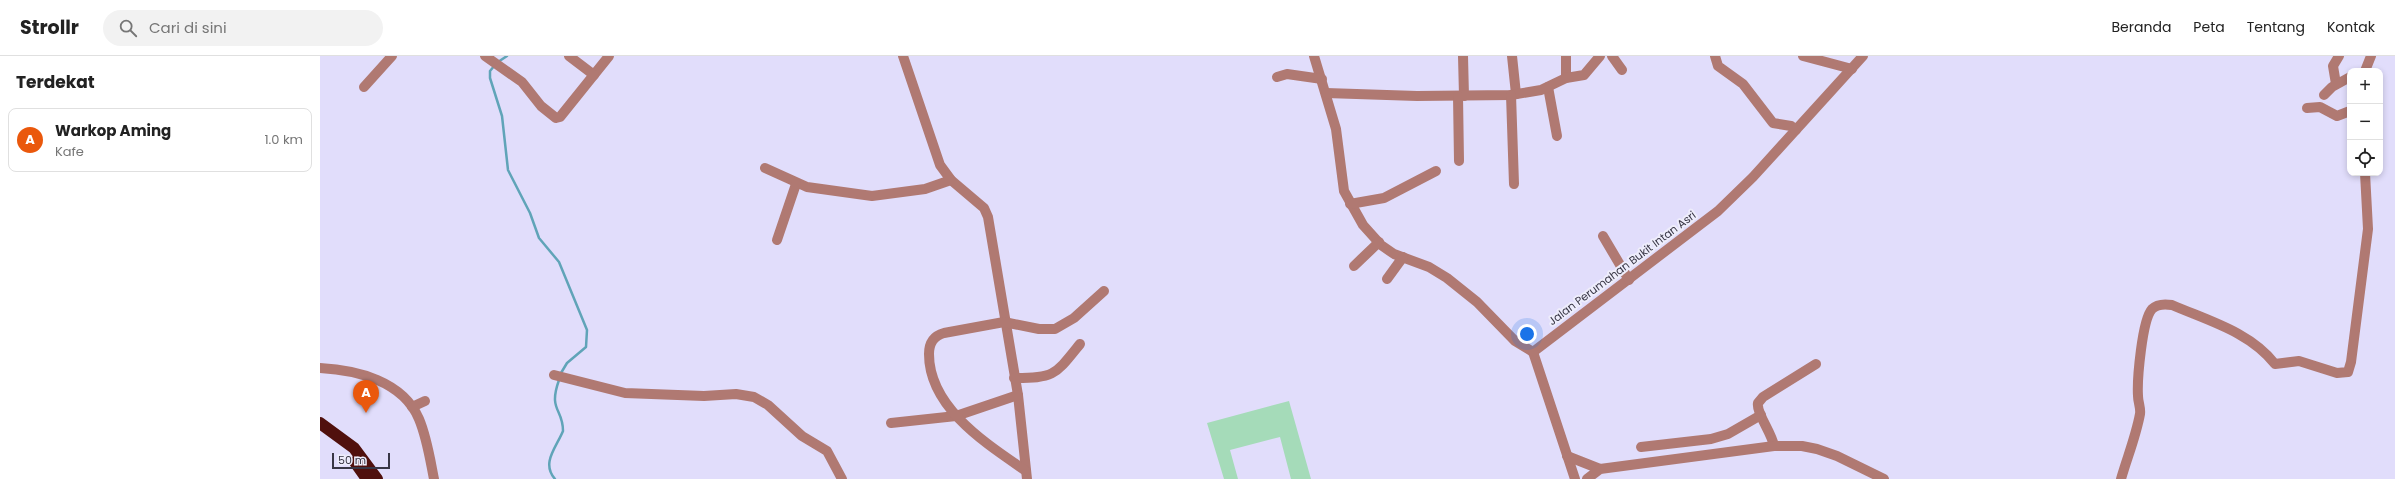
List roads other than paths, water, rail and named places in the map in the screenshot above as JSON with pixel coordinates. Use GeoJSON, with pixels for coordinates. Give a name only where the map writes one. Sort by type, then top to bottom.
{"type":"FeatureCollection","features":[{"type":"Feature","properties":{"kind":"highway"},"geometry":{"type":"LineString","coordinates":[[320,423],[354,448],[377,479]]}},
{"type":"Feature","properties":{"kind":"highway"},"geometry":{"type":"LineString","coordinates":[[320,430],[342,448],[368,479]]}},
{"type":"Feature","properties":{"kind":"street"},"geometry":{"type":"LineString","coordinates":[[364,87],[392,56]]}},
{"type":"Feature","properties":{"kind":"street"},"geometry":{"type":"LineString","coordinates":[[569,56],[594,74]]}},
{"type":"Feature","properties":{"kind":"street"},"geometry":{"type":"LineString","coordinates":[[486,57],[522,82],[544,109],[556,118],[560,117],[609,56]]}},
{"type":"Feature","properties":{"kind":"street"},"geometry":{"type":"LineString","coordinates":[[903,56],[940,165],[951,180],[977,201],[986,213],[991,232],[1004,322],[1018,395],[1027,475]]}},
{"type":"Feature","properties":{"kind":"street"},"geometry":{"type":"LineString","coordinates":[[1314,56],[1338,136],[1343,187],[1350,204],[1363,225],[1379,242],[1403,257],[1429,267],[1447,278],[1477,302],[1520,345],[1533,352],[1575,479]]}},
{"type":"Feature","properties":{"kind":"street"},"geometry":{"type":"LineString","coordinates":[[1459,161],[1463,56]]}},
{"type":"Feature","properties":{"kind":"street"},"geometry":{"type":"LineString","coordinates":[[1512,56],[1514,184]]}},
{"type":"Feature","properties":{"kind":"street"},"geometry":{"type":"LineString","coordinates":[[1566,56],[1566,78]]}},
{"type":"Feature","properties":{"kind":"street"},"geometry":{"type":"LineString","coordinates":[[1326,93],[1461,96],[1513,94],[1548,87],[1566,78],[1586,74],[1600,56]]}},
{"type":"Feature","properties":{"kind":"street"},"geometry":{"type":"LineString","coordinates":[[1612,56],[1622,70]]}},
{"type":"Feature","properties":{"kind":"street"},"geometry":{"type":"LineString","coordinates":[[1716,56],[1719,67],[1743,84],[1773,123],[1791,126],[1796,130]]}},
{"type":"Feature","properties":{"kind":"street"},"geometry":{"type":"LineString","coordinates":[[1803,56],[1852,68]]}},
{"type":"Feature","properties":{"kind":"street","name":"Jalan Perumahan Bukit Intan Asri"},"geometry":{"type":"LineString","coordinates":[[1533,352],[1718,211],[1753,177],[1836,83],[1863,56]]}},
{"type":"Feature","properties":{"kind":"street"},"geometry":{"type":"LineString","coordinates":[[2336,84],[2333,66],[2339,56]]}},
{"type":"Feature","properties":{"kind":"street"},"geometry":{"type":"LineString","coordinates":[[2366,68],[2371,56]]}},
{"type":"Feature","properties":{"kind":"street"},"geometry":{"type":"LineString","coordinates":[[1277,77],[1287,74],[1322,79]]}},
{"type":"Feature","properties":{"kind":"street"},"geometry":{"type":"LineString","coordinates":[[2324,95],[2336,84],[2347,78]]}},
{"type":"Feature","properties":{"kind":"street"},"geometry":{"type":"LineString","coordinates":[[1548,87],[1557,136]]}},
{"type":"Feature","properties":{"kind":"street"},"geometry":{"type":"LineString","coordinates":[[2307,108],[2320,107],[2336,116],[2347,112]]}},
{"type":"Feature","properties":{"kind":"street"},"geometry":{"type":"LineString","coordinates":[[765,168],[796,184],[807,187],[872,196],[925,190],[951,180]]}},
{"type":"Feature","properties":{"kind":"street"},"geometry":{"type":"LineString","coordinates":[[1350,204],[1384,198],[1436,171]]}},
{"type":"Feature","properties":{"kind":"street"},"geometry":{"type":"LineString","coordinates":[[2121,479],[2140,413],[2138,396],[2139,361],[2148,319],[2152,310],[2157,306],[2164,304],[2172,306],[2231,330],[2257,344],[2276,364],[2300,361],[2337,373],[2348,372],[2351,362],[2368,229],[2365,176]]}},
{"type":"Feature","properties":{"kind":"street"},"geometry":{"type":"LineString","coordinates":[[777,240],[796,184]]}},
{"type":"Feature","properties":{"kind":"street"},"geometry":{"type":"LineString","coordinates":[[1603,236],[1629,280]]}},
{"type":"Feature","properties":{"kind":"street"},"geometry":{"type":"LineString","coordinates":[[1354,266],[1379,242]]}},
{"type":"Feature","properties":{"kind":"street"},"geometry":{"type":"LineString","coordinates":[[1387,279],[1403,257]]}},
{"type":"Feature","properties":{"kind":"street"},"geometry":{"type":"LineString","coordinates":[[1027,475],[986,444],[956,416],[944,399],[931,372],[929,352],[934,339],[940,335],[952,332],[1004,322],[1048,330],[1060,328],[1104,291]]}},
{"type":"Feature","properties":{"kind":"street"},"geometry":{"type":"LineString","coordinates":[[1014,378],[1040,378],[1051,376],[1061,367],[1080,344]]}},
{"type":"Feature","properties":{"kind":"street"},"geometry":{"type":"LineString","coordinates":[[1774,446],[1770,431],[1757,407],[1760,399],[1816,364]]}},
{"type":"Feature","properties":{"kind":"street"},"geometry":{"type":"LineString","coordinates":[[320,368],[352,372],[387,384],[412,407],[419,418],[434,479]]}},
{"type":"Feature","properties":{"kind":"street"},"geometry":{"type":"LineString","coordinates":[[554,375],[586,385],[625,393],[704,396],[736,394],[754,397],[768,405],[802,436],[827,451],[842,479]]}},
{"type":"Feature","properties":{"kind":"street"},"geometry":{"type":"LineString","coordinates":[[891,423],[956,416],[1018,395]]}},
{"type":"Feature","properties":{"kind":"street"},"geometry":{"type":"LineString","coordinates":[[412,407],[424,401]]}},
{"type":"Feature","properties":{"kind":"street"},"geometry":{"type":"LineString","coordinates":[[1641,447],[1695,442],[1728,434],[1761,415]]}},
{"type":"Feature","properties":{"kind":"street"},"geometry":{"type":"LineString","coordinates":[[1695,442],[1697,455]]}},
{"type":"Feature","properties":{"kind":"street"},"geometry":{"type":"LineString","coordinates":[[1587,479],[1600,469],[1774,446],[1817,449],[1884,479]]}},
{"type":"Feature","properties":{"kind":"street"},"geometry":{"type":"LineString","coordinates":[[1567,456],[1600,469]]}},
{"type":"Feature","properties":{"kind":"waterway"},"geometry":{"type":"LineString","coordinates":[[498,62],[507,56]]}},
{"type":"Feature","properties":{"kind":"waterway"},"geometry":{"type":"LineString","coordinates":[[495,65],[490,71],[490,78],[502,116],[508,170],[530,213],[539,238],[559,262],[587,330],[586,347],[567,363],[561,373]]}},
{"type":"Feature","properties":{"kind":"waterway"},"geometry":{"type":"LineString","coordinates":[[555,479],[549,467],[551,455],[563,431],[561,418],[555,404],[556,390],[559,380]]}},
{"type":"Feature","properties":{"kind":"place","name":"Warkop Aming"},"geometry":{"type":"Point","coordinates":[366,413]}}]}
